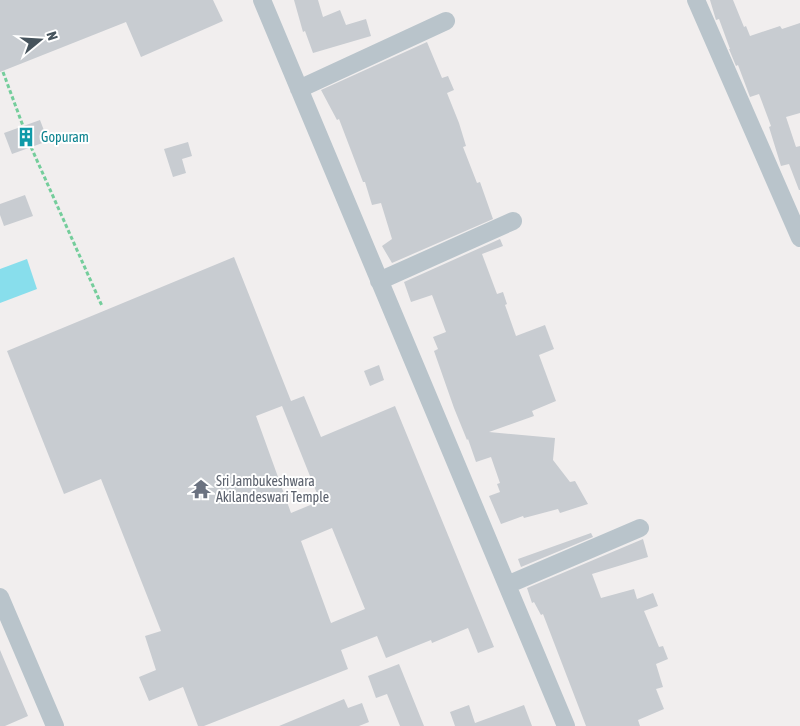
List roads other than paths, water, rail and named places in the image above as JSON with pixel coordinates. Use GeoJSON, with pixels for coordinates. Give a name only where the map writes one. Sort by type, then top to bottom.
{"type":"FeatureCollection","features":[{"type":"Feature","properties":{"kind":"street"},"geometry":{"type":"LineString","coordinates":[[262,0],[566,726]]}},
{"type":"Feature","properties":{"kind":"street"},"geometry":{"type":"LineString","coordinates":[[696,0],[800,238]]}},
{"type":"Feature","properties":{"kind":"street"},"geometry":{"type":"LineString","coordinates":[[299,90],[446,21]]}},
{"type":"Feature","properties":{"kind":"street"},"geometry":{"type":"LineString","coordinates":[[379,280],[513,221]]}},
{"type":"Feature","properties":{"kind":"street"},"geometry":{"type":"LineString","coordinates":[[507,585],[640,528]]}},
{"type":"Feature","properties":{"kind":"street"},"geometry":{"type":"LineString","coordinates":[[0,597],[55,726]]}},
{"type":"Feature","properties":{"kind":"water"},"geometry":{"type":"Polygon","coordinates":[[[27,259],[37,289],[0,303],[0,269],[27,259]]]}},
{"type":"Feature","properties":{"kind":"place","name":"Gopuram"},"geometry":{"type":"Point","coordinates":[26,137]}},
{"type":"Feature","properties":{"kind":"place","name":"Sri Jambukeshwara Akilandeswari Temple"},"geometry":{"type":"Point","coordinates":[201,489]}}]}
